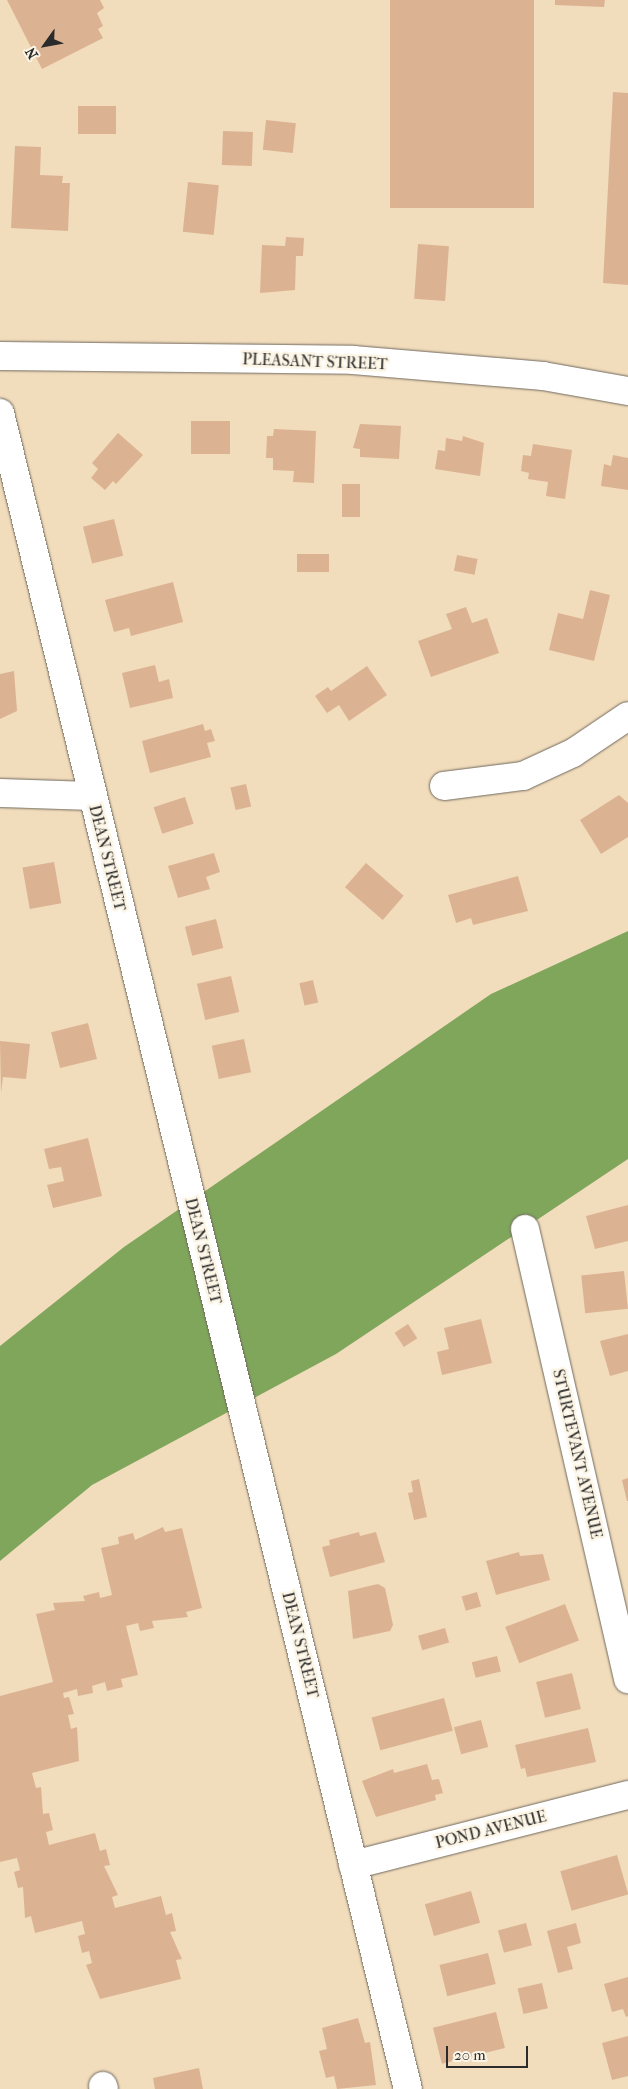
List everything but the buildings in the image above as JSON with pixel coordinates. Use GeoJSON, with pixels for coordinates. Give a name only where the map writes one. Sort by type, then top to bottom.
{"type":"FeatureCollection","features":[{"type":"Feature","properties":{"kind":"main road","name":"PLEASANT STREET"},"geometry":{"type":"LineString","coordinates":[[0,356],[353,360],[544,376],[628,390]]}},
{"type":"Feature","properties":{"kind":"main road","name":"DEAN STREET"},"geometry":{"type":"LineString","coordinates":[[0,413],[408,2089]]}},
{"type":"Feature","properties":{"kind":"main road"},"geometry":{"type":"LineString","coordinates":[[444,786],[523,776],[573,753],[628,716]]}},
{"type":"Feature","properties":{"kind":"main road"},"geometry":{"type":"LineString","coordinates":[[0,793],[92,796]]}},
{"type":"Feature","properties":{"kind":"main road","name":"STURTEVANT AVENUE"},"geometry":{"type":"LineString","coordinates":[[525,1229],[628,1679]]}},
{"type":"Feature","properties":{"kind":"main road","name":"POND AVENUE"},"geometry":{"type":"LineString","coordinates":[[353,1865],[628,1795]]}},
{"type":"Feature","properties":{"kind":"green space"},"geometry":{"type":"Polygon","coordinates":[[[628,931],[628,1159],[336,1354],[92,1485],[0,1561],[0,1346],[124,1247],[491,994],[628,931]]]}}]}
